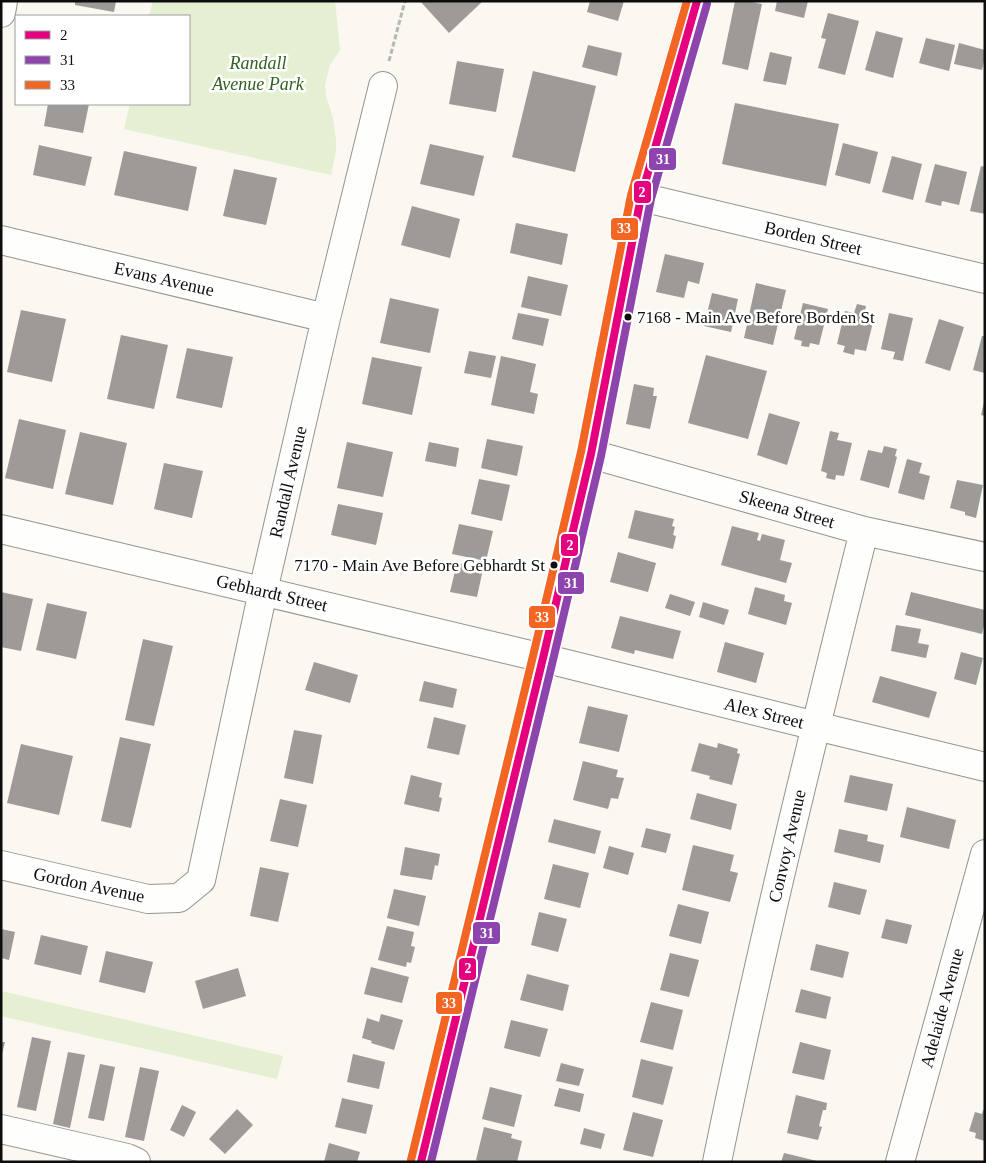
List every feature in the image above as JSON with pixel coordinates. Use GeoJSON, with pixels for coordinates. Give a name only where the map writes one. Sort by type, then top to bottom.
{"type":"FeatureCollection","features":[{"type":"Feature","properties":{"kind":"street"},"geometry":{"type":"LineString","coordinates":[[1,13],[4,1]]}},
{"type":"Feature","properties":{"kind":"street"},"geometry":{"type":"LineString","coordinates":[[421,1162],[591,454],[641,197],[697,1]]}},
{"type":"Feature","properties":{"kind":"street","name":"Randall Avenue"},"geometry":{"type":"LineString","coordinates":[[201,880],[263,591],[326,318],[383,86]]}},
{"type":"Feature","properties":{"kind":"street","name":"Borden Street"},"geometry":{"type":"LineString","coordinates":[[641,197],[985,280]]}},
{"type":"Feature","properties":{"kind":"street","name":"Evans Avenue"},"geometry":{"type":"LineString","coordinates":[[1,240],[326,318]]}},
{"type":"Feature","properties":{"kind":"street","name":"Skeena Street"},"geometry":{"type":"LineString","coordinates":[[591,454],[864,531],[985,557]]}},
{"type":"Feature","properties":{"kind":"street","name":"Gebhardt Street"},"geometry":{"type":"LineString","coordinates":[[1,529],[543,658]]}},
{"type":"Feature","properties":{"kind":"street","name":"Convoy Avenue"},"geometry":{"type":"LineString","coordinates":[[717,1162],[742,1037],[864,531]]}},
{"type":"Feature","properties":{"kind":"street","name":"Alex Street"},"geometry":{"type":"LineString","coordinates":[[543,658],[985,767]]}},
{"type":"Feature","properties":{"kind":"street","name":"Adelaide Avenue"},"geometry":{"type":"LineString","coordinates":[[900,1162],[985,854]]}},
{"type":"Feature","properties":{"kind":"street","name":"Gordon Avenue"},"geometry":{"type":"LineString","coordinates":[[1,865],[148,899],[179,898],[201,880]]}},
{"type":"Feature","properties":{"kind":"street"},"geometry":{"type":"LineString","coordinates":[[1,1129],[127,1158],[136,1162]]}},
{"type":"Feature","properties":{"kind":"path"},"geometry":{"type":"LineString","coordinates":[[383,86],[405,1]]}},
{"type":"Feature","properties":{"kind":"green space","name":"Randall Avenue Park"},"geometry":{"type":"Polygon","coordinates":[[[153,1],[335,1],[340,50],[330,65],[325,85],[336,140],[336,151],[331,175],[124,129],[130,105],[190,105],[190,15],[149,15],[153,1]]]}},
{"type":"Feature","properties":{"kind":"green space"},"geometry":{"type":"Polygon","coordinates":[[[1,991],[283,1056],[277,1079],[1,1016],[1,991]]]}},
{"type":"Feature","properties":{"kind":"building"},"geometry":{"type":"Polygon","coordinates":[[[75,1],[116,1],[114,12],[75,5],[75,1]]]}},
{"type":"Feature","properties":{"kind":"building"},"geometry":{"type":"Polygon","coordinates":[[[420,1],[483,1],[449,33],[420,1]]]}},
{"type":"Feature","properties":{"kind":"building"},"geometry":{"type":"Polygon","coordinates":[[[590,1],[624,1],[618,21],[587,12],[590,1]]]}},
{"type":"Feature","properties":{"kind":"building"},"geometry":{"type":"Polygon","coordinates":[[[735,1],[762,4],[748,70],[722,64],[735,1]]]}},
{"type":"Feature","properties":{"kind":"building"},"geometry":{"type":"Polygon","coordinates":[[[777,1],[808,1],[804,18],[775,11],[777,1]]]}},
{"type":"Feature","properties":{"kind":"building"},"geometry":{"type":"Polygon","coordinates":[[[828,13],[859,21],[845,75],[818,68],[826,39],[821,38],[828,13]]]}},
{"type":"Feature","properties":{"kind":"building"},"geometry":{"type":"Polygon","coordinates":[[[876,31],[903,38],[893,78],[865,70],[876,31]]]}},
{"type":"Feature","properties":{"kind":"building"},"geometry":{"type":"Polygon","coordinates":[[[926,38],[955,45],[949,71],[919,63],[926,38]]]}},
{"type":"Feature","properties":{"kind":"building"},"geometry":{"type":"Polygon","coordinates":[[[959,43],[985,50],[982,70],[954,64],[959,43]]]}},
{"type":"Feature","properties":{"kind":"building"},"geometry":{"type":"Polygon","coordinates":[[[588,45],[622,53],[617,76],[582,67],[588,45]]]}},
{"type":"Feature","properties":{"kind":"building"},"geometry":{"type":"Polygon","coordinates":[[[770,52],[792,57],[786,85],[763,81],[770,52]]]}},
{"type":"Feature","properties":{"kind":"building"},"geometry":{"type":"Polygon","coordinates":[[[457,61],[504,69],[496,112],[449,104],[457,61]]]}},
{"type":"Feature","properties":{"kind":"building"},"geometry":{"type":"Polygon","coordinates":[[[533,71],[596,86],[575,172],[512,157],[533,71]]]}},
{"type":"Feature","properties":{"kind":"building"},"geometry":{"type":"Polygon","coordinates":[[[735,103],[839,124],[826,186],[722,164],[735,103]]]}},
{"type":"Feature","properties":{"kind":"building"},"geometry":{"type":"Polygon","coordinates":[[[48,105],[89,105],[83,133],[44,126],[48,105]]]}},
{"type":"Feature","properties":{"kind":"building"},"geometry":{"type":"Polygon","coordinates":[[[843,143],[878,152],[870,184],[835,175],[843,143]]]}},
{"type":"Feature","properties":{"kind":"building"},"geometry":{"type":"Polygon","coordinates":[[[430,144],[484,156],[474,196],[420,184],[430,144]]]}},
{"type":"Feature","properties":{"kind":"building"},"geometry":{"type":"Polygon","coordinates":[[[39,145],[92,157],[85,186],[33,175],[39,145]]]}},
{"type":"Feature","properties":{"kind":"building"},"geometry":{"type":"Polygon","coordinates":[[[124,151],[197,167],[188,211],[114,195],[124,151]]]}},
{"type":"Feature","properties":{"kind":"building"},"geometry":{"type":"Polygon","coordinates":[[[892,156],[922,164],[913,200],[882,192],[892,156]]]}},
{"type":"Feature","properties":{"kind":"building"},"geometry":{"type":"Polygon","coordinates":[[[935,164],[967,172],[959,205],[942,201],[941,206],[925,202],[935,164]]]}},
{"type":"Feature","properties":{"kind":"building"},"geometry":{"type":"Polygon","coordinates":[[[981,166],[985,167],[985,214],[970,211],[981,166]]]}},
{"type":"Feature","properties":{"kind":"building"},"geometry":{"type":"Polygon","coordinates":[[[234,169],[277,178],[266,225],[223,216],[234,169]]]}},
{"type":"Feature","properties":{"kind":"building"},"geometry":{"type":"Polygon","coordinates":[[[412,206],[460,219],[450,258],[401,245],[412,206]]]}},
{"type":"Feature","properties":{"kind":"building"},"geometry":{"type":"Polygon","coordinates":[[[516,223],[568,234],[562,265],[510,253],[516,223]]]}},
{"type":"Feature","properties":{"kind":"building"},"geometry":{"type":"Polygon","coordinates":[[[665,254],[704,263],[699,284],[688,281],[684,298],[656,292],[665,254]]]}},
{"type":"Feature","properties":{"kind":"building"},"geometry":{"type":"Polygon","coordinates":[[[528,276],[568,285],[561,316],[521,307],[528,276]]]}},
{"type":"Feature","properties":{"kind":"building"},"geometry":{"type":"Polygon","coordinates":[[[756,283],[786,290],[773,345],[744,338],[756,283]]]}},
{"type":"Feature","properties":{"kind":"building"},"geometry":{"type":"Polygon","coordinates":[[[712,293],[738,299],[731,332],[704,326],[712,293]]]}},
{"type":"Feature","properties":{"kind":"building"},"geometry":{"type":"Polygon","coordinates":[[[390,298],[439,309],[430,353],[380,343],[390,298]]]}},
{"type":"Feature","properties":{"kind":"building"},"geometry":{"type":"Polygon","coordinates":[[[803,303],[828,309],[819,345],[810,343],[809,347],[801,346],[802,341],[794,339],[803,303]]]}},
{"type":"Feature","properties":{"kind":"building"},"geometry":{"type":"Polygon","coordinates":[[[857,304],[866,306],[864,316],[874,318],[866,351],[855,349],[854,355],[843,352],[845,346],[837,344],[845,311],[854,313],[857,304]]]}},
{"type":"Feature","properties":{"kind":"building"},"geometry":{"type":"Polygon","coordinates":[[[21,310],[66,319],[52,382],[7,372],[21,310]]]}},
{"type":"Feature","properties":{"kind":"building"},"geometry":{"type":"Polygon","coordinates":[[[518,313],[549,319],[543,346],[512,339],[518,313]]]}},
{"type":"Feature","properties":{"kind":"building"},"geometry":{"type":"Polygon","coordinates":[[[889,313],[913,318],[903,361],[893,359],[895,352],[881,349],[889,313]]]}},
{"type":"Feature","properties":{"kind":"building"},"geometry":{"type":"Polygon","coordinates":[[[939,319],[964,327],[950,371],[925,363],[939,319]]]}},
{"type":"Feature","properties":{"kind":"building"},"geometry":{"type":"Polygon","coordinates":[[[121,335],[168,345],[154,409],[107,399],[121,335]]]}},
{"type":"Feature","properties":{"kind":"building"},"geometry":{"type":"Polygon","coordinates":[[[982,336],[985,336],[985,373],[973,370],[982,336]]]}},
{"type":"Feature","properties":{"kind":"building"},"geometry":{"type":"Polygon","coordinates":[[[187,348],[233,357],[222,408],[176,398],[187,348]]]}},
{"type":"Feature","properties":{"kind":"building"},"geometry":{"type":"Polygon","coordinates":[[[469,351],[496,356],[491,378],[464,373],[469,351]]]}},
{"type":"Feature","properties":{"kind":"building"},"geometry":{"type":"Polygon","coordinates":[[[706,355],[767,371],[748,439],[688,423],[706,355]]]}},
{"type":"Feature","properties":{"kind":"building"},"geometry":{"type":"Polygon","coordinates":[[[501,356],[536,364],[530,392],[538,394],[534,414],[491,405],[501,356]]]}},
{"type":"Feature","properties":{"kind":"building"},"geometry":{"type":"Polygon","coordinates":[[[372,357],[422,367],[412,415],[362,404],[372,357]]]}},
{"type":"Feature","properties":{"kind":"building"},"geometry":{"type":"Polygon","coordinates":[[[634,384],[654,388],[653,396],[657,396],[650,429],[626,424],[634,384]]]}},
{"type":"Feature","properties":{"kind":"building"},"geometry":{"type":"Polygon","coordinates":[[[985,402],[985,416],[981,415],[985,402]]]}},
{"type":"Feature","properties":{"kind":"building"},"geometry":{"type":"Polygon","coordinates":[[[769,413],[800,422],[787,465],[757,455],[769,413]]]}},
{"type":"Feature","properties":{"kind":"building"},"geometry":{"type":"Polygon","coordinates":[[[19,419],[66,430],[53,489],[5,478],[19,419]]]}},
{"type":"Feature","properties":{"kind":"building"},"geometry":{"type":"Polygon","coordinates":[[[830,431],[839,433],[837,440],[852,443],[844,476],[836,475],[835,480],[826,478],[827,473],[821,471],[830,431]]]}},
{"type":"Feature","properties":{"kind":"building"},"geometry":{"type":"Polygon","coordinates":[[[80,432],[127,443],[113,505],[65,494],[80,432]]]}},
{"type":"Feature","properties":{"kind":"building"},"geometry":{"type":"Polygon","coordinates":[[[487,439],[523,446],[517,476],[481,468],[487,439]]]}},
{"type":"Feature","properties":{"kind":"building"},"geometry":{"type":"Polygon","coordinates":[[[347,442],[393,452],[383,497],[337,488],[347,442]]]}},
{"type":"Feature","properties":{"kind":"building"},"geometry":{"type":"Polygon","coordinates":[[[429,442],[459,448],[456,467],[425,461],[429,442]]]}},
{"type":"Feature","properties":{"kind":"building"},"geometry":{"type":"Polygon","coordinates":[[[884,446],[897,449],[895,456],[897,457],[889,488],[860,480],[868,450],[882,453],[884,446]]]}},
{"type":"Feature","properties":{"kind":"building"},"geometry":{"type":"Polygon","coordinates":[[[907,459],[922,463],[919,473],[930,476],[924,500],[898,493],[907,459]]]}},
{"type":"Feature","properties":{"kind":"building"},"geometry":{"type":"Polygon","coordinates":[[[164,463],[203,471],[192,518],[154,509],[164,463]]]}},
{"type":"Feature","properties":{"kind":"building"},"geometry":{"type":"Polygon","coordinates":[[[479,479],[510,485],[502,521],[471,514],[479,479]]]}},
{"type":"Feature","properties":{"kind":"building"},"geometry":{"type":"Polygon","coordinates":[[[957,480],[983,485],[976,518],[965,515],[965,512],[950,508],[957,480]]]}},
{"type":"Feature","properties":{"kind":"building"},"geometry":{"type":"Polygon","coordinates":[[[338,504],[383,513],[376,545],[331,535],[338,504]]]}},
{"type":"Feature","properties":{"kind":"building"},"geometry":{"type":"Polygon","coordinates":[[[635,510],[674,519],[672,526],[675,527],[673,535],[676,536],[673,549],[628,538],[635,510]]]}},
{"type":"Feature","properties":{"kind":"building"},"geometry":{"type":"Polygon","coordinates":[[[459,524],[493,531],[486,561],[452,554],[459,524]]]}},
{"type":"Feature","properties":{"kind":"building"},"geometry":{"type":"Polygon","coordinates":[[[732,526],[759,533],[757,540],[760,541],[762,534],[785,540],[780,560],[792,563],[786,583],[721,565],[732,526]]]}},
{"type":"Feature","properties":{"kind":"building"},"geometry":{"type":"Polygon","coordinates":[[[618,552],[656,563],[648,592],[610,582],[618,552]]]}},
{"type":"Feature","properties":{"kind":"building"},"geometry":{"type":"Polygon","coordinates":[[[457,563],[483,569],[477,597],[450,592],[457,563]]]}},
{"type":"Feature","properties":{"kind":"building"},"geometry":{"type":"Polygon","coordinates":[[[755,587],[785,595],[784,601],[792,603],[786,625],[748,614],[755,587]]]}},
{"type":"Feature","properties":{"kind":"building"},"geometry":{"type":"Polygon","coordinates":[[[1,592],[33,599],[21,651],[1,647],[1,592]]]}},
{"type":"Feature","properties":{"kind":"building"},"geometry":{"type":"Polygon","coordinates":[[[911,592],[985,610],[982,634],[905,615],[911,592]]]}},
{"type":"Feature","properties":{"kind":"building"},"geometry":{"type":"Polygon","coordinates":[[[670,594],[695,602],[690,616],[665,608],[670,594]]]}},
{"type":"Feature","properties":{"kind":"building"},"geometry":{"type":"Polygon","coordinates":[[[703,602],[729,610],[724,625],[699,617],[703,602]]]}},
{"type":"Feature","properties":{"kind":"building"},"geometry":{"type":"Polygon","coordinates":[[[47,603],[87,612],[76,659],[36,650],[47,603]]]}},
{"type":"Feature","properties":{"kind":"building"},"geometry":{"type":"Polygon","coordinates":[[[620,616],[681,631],[673,659],[635,650],[634,654],[611,648],[620,616]]]}},
{"type":"Feature","properties":{"kind":"building"},"geometry":{"type":"Polygon","coordinates":[[[896,625],[921,629],[918,643],[929,645],[926,658],[891,651],[896,625]]]}},
{"type":"Feature","properties":{"kind":"building"},"geometry":{"type":"Polygon","coordinates":[[[143,639],[173,646],[154,726],[125,720],[143,639]]]}},
{"type":"Feature","properties":{"kind":"building"},"geometry":{"type":"Polygon","coordinates":[[[725,642],[764,653],[756,683],[717,672],[725,642]]]}},
{"type":"Feature","properties":{"kind":"building"},"geometry":{"type":"Polygon","coordinates":[[[961,652],[983,658],[976,685],[954,679],[961,652]]]}},
{"type":"Feature","properties":{"kind":"building"},"geometry":{"type":"Polygon","coordinates":[[[314,662],[358,675],[350,703],[305,690],[314,662]]]}},
{"type":"Feature","properties":{"kind":"building"},"geometry":{"type":"Polygon","coordinates":[[[880,676],[937,692],[929,718],[872,702],[880,676]]]}},
{"type":"Feature","properties":{"kind":"building"},"geometry":{"type":"Polygon","coordinates":[[[424,681],[457,689],[453,708],[419,701],[424,681]]]}},
{"type":"Feature","properties":{"kind":"building"},"geometry":{"type":"Polygon","coordinates":[[[588,706],[628,715],[619,752],[579,743],[588,706]]]}},
{"type":"Feature","properties":{"kind":"building"},"geometry":{"type":"Polygon","coordinates":[[[434,717],[466,725],[459,755],[427,748],[434,717]]]}},
{"type":"Feature","properties":{"kind":"building"},"geometry":{"type":"Polygon","coordinates":[[[294,730],[322,735],[313,784],[284,778],[294,730]]]}},
{"type":"Feature","properties":{"kind":"building"},"geometry":{"type":"Polygon","coordinates":[[[120,737],[151,744],[131,828],[101,821],[120,737]]]}},
{"type":"Feature","properties":{"kind":"building"},"geometry":{"type":"Polygon","coordinates":[[[699,743],[717,748],[718,743],[738,749],[737,753],[740,754],[732,785],[709,779],[710,776],[691,771],[699,743]]]}},
{"type":"Feature","properties":{"kind":"building"},"geometry":{"type":"Polygon","coordinates":[[[21,744],[73,756],[59,815],[7,803],[21,744]]]}},
{"type":"Feature","properties":{"kind":"building"},"geometry":{"type":"Polygon","coordinates":[[[583,761],[618,770],[616,777],[624,778],[618,799],[611,798],[608,809],[573,800],[583,761]]]}},
{"type":"Feature","properties":{"kind":"building"},"geometry":{"type":"Polygon","coordinates":[[[411,775],[442,783],[439,797],[442,798],[439,812],[404,804],[411,775]]]}},
{"type":"Feature","properties":{"kind":"building"},"geometry":{"type":"Polygon","coordinates":[[[850,775],[893,784],[887,811],[844,802],[850,775]]]}},
{"type":"Feature","properties":{"kind":"building"},"geometry":{"type":"Polygon","coordinates":[[[697,793],[737,804],[731,830],[690,819],[697,793]]]}},
{"type":"Feature","properties":{"kind":"building"},"geometry":{"type":"Polygon","coordinates":[[[280,799],[307,805],[298,847],[270,841],[280,799]]]}},
{"type":"Feature","properties":{"kind":"building"},"geometry":{"type":"Polygon","coordinates":[[[907,807],[956,820],[949,849],[900,837],[907,807]]]}},
{"type":"Feature","properties":{"kind":"building"},"geometry":{"type":"Polygon","coordinates":[[[554,819],[601,831],[595,854],[548,842],[554,819]]]}},
{"type":"Feature","properties":{"kind":"building"},"geometry":{"type":"Polygon","coordinates":[[[646,828],[671,834],[666,853],[641,847],[646,828]]]}},
{"type":"Feature","properties":{"kind":"building"},"geometry":{"type":"Polygon","coordinates":[[[839,829],[868,835],[867,841],[884,845],[880,863],[834,852],[839,829]]]}},
{"type":"Feature","properties":{"kind":"building"},"geometry":{"type":"Polygon","coordinates":[[[693,845],[734,855],[730,871],[738,873],[730,902],[682,890],[693,845]]]}},
{"type":"Feature","properties":{"kind":"building"},"geometry":{"type":"Polygon","coordinates":[[[609,846],[634,853],[628,875],[603,868],[609,846]]]}},
{"type":"Feature","properties":{"kind":"building"},"geometry":{"type":"Polygon","coordinates":[[[405,847],[440,854],[438,866],[435,865],[432,880],[400,875],[405,847]]]}},
{"type":"Feature","properties":{"kind":"building"},"geometry":{"type":"Polygon","coordinates":[[[553,864],[589,873],[580,908],[544,899],[553,864]]]}},
{"type":"Feature","properties":{"kind":"building"},"geometry":{"type":"Polygon","coordinates":[[[260,867],[289,873],[278,922],[250,916],[260,867]]]}},
{"type":"Feature","properties":{"kind":"building"},"geometry":{"type":"Polygon","coordinates":[[[834,882],[867,890],[860,915],[828,907],[834,882]]]}},
{"type":"Feature","properties":{"kind":"building"},"geometry":{"type":"Polygon","coordinates":[[[394,889],[426,896],[419,926],[387,918],[394,889]]]}},
{"type":"Feature","properties":{"kind":"building"},"geometry":{"type":"Polygon","coordinates":[[[678,904],[709,912],[701,944],[669,936],[678,904]]]}},
{"type":"Feature","properties":{"kind":"building"},"geometry":{"type":"Polygon","coordinates":[[[539,912],[567,919],[558,952],[531,945],[539,912]]]}},
{"type":"Feature","properties":{"kind":"building"},"geometry":{"type":"Polygon","coordinates":[[[886,919],[912,925],[907,944],[881,938],[886,919]]]}},
{"type":"Feature","properties":{"kind":"building"},"geometry":{"type":"Polygon","coordinates":[[[387,926],[414,932],[411,946],[415,947],[411,963],[407,962],[406,967],[378,960],[387,926]]]}},
{"type":"Feature","properties":{"kind":"building"},"geometry":{"type":"Polygon","coordinates":[[[1,929],[15,932],[9,960],[1,958],[1,929]]]}},
{"type":"Feature","properties":{"kind":"building"},"geometry":{"type":"Polygon","coordinates":[[[41,935],[88,946],[81,975],[34,964],[41,935]]]}},
{"type":"Feature","properties":{"kind":"building"},"geometry":{"type":"Polygon","coordinates":[[[816,944],[849,952],[843,978],[810,970],[816,944]]]}},
{"type":"Feature","properties":{"kind":"building"},"geometry":{"type":"Polygon","coordinates":[[[106,951],[153,962],[145,993],[99,982],[106,951]]]}},
{"type":"Feature","properties":{"kind":"building"},"geometry":{"type":"Polygon","coordinates":[[[670,953],[699,960],[689,997],[660,990],[670,953]]]}},
{"type":"Feature","properties":{"kind":"building"},"geometry":{"type":"Polygon","coordinates":[[[371,967],[409,977],[402,1003],[364,994],[371,967]]]}},
{"type":"Feature","properties":{"kind":"building"},"geometry":{"type":"Polygon","coordinates":[[[238,968],[246,996],[203,1009],[195,981],[238,968]]]}},
{"type":"Feature","properties":{"kind":"building"},"geometry":{"type":"Polygon","coordinates":[[[527,974],[569,985],[563,1011],[520,1000],[527,974]]]}},
{"type":"Feature","properties":{"kind":"building"},"geometry":{"type":"Polygon","coordinates":[[[801,989],[831,997],[826,1019],[795,1012],[801,989]]]}},
{"type":"Feature","properties":{"kind":"building"},"geometry":{"type":"Polygon","coordinates":[[[651,1002],[683,1010],[673,1050],[640,1042],[651,1002]]]}},
{"type":"Feature","properties":{"kind":"building"},"geometry":{"type":"Polygon","coordinates":[[[381,1014],[403,1020],[394,1050],[371,1043],[372,1041],[362,1038],[367,1018],[379,1022],[381,1014]]]}},
{"type":"Feature","properties":{"kind":"building"},"geometry":{"type":"Polygon","coordinates":[[[511,1020],[548,1029],[540,1057],[504,1048],[511,1020]]]}},
{"type":"Feature","properties":{"kind":"building"},"geometry":{"type":"Polygon","coordinates":[[[32,1037],[51,1041],[36,1111],[17,1107],[32,1037]]]}},
{"type":"Feature","properties":{"kind":"building"},"geometry":{"type":"Polygon","coordinates":[[[1,1042],[5,1042],[2,1054],[1,1054],[1,1042]]]}},
{"type":"Feature","properties":{"kind":"building"},"geometry":{"type":"Polygon","coordinates":[[[800,1042],[831,1050],[824,1080],[792,1073],[800,1042]]]}},
{"type":"Feature","properties":{"kind":"building"},"geometry":{"type":"Polygon","coordinates":[[[68,1052],[85,1055],[70,1128],[53,1124],[68,1052]]]}},
{"type":"Feature","properties":{"kind":"building"},"geometry":{"type":"Polygon","coordinates":[[[353,1054],[385,1062],[379,1089],[347,1082],[353,1054]]]}},
{"type":"Feature","properties":{"kind":"building"},"geometry":{"type":"Polygon","coordinates":[[[641,1059],[673,1067],[663,1105],[632,1097],[641,1059]]]}},
{"type":"Feature","properties":{"kind":"building"},"geometry":{"type":"Polygon","coordinates":[[[561,1063],[584,1069],[579,1086],[556,1081],[561,1063]]]}},
{"type":"Feature","properties":{"kind":"building"},"geometry":{"type":"Polygon","coordinates":[[[100,1064],[115,1067],[104,1121],[88,1118],[100,1064]]]}},
{"type":"Feature","properties":{"kind":"building"},"geometry":{"type":"Polygon","coordinates":[[[140,1067],[159,1071],[144,1141],[125,1137],[140,1067]]]}},
{"type":"Feature","properties":{"kind":"building"},"geometry":{"type":"Polygon","coordinates":[[[490,1087],[522,1095],[514,1127],[482,1119],[490,1087]]]}},
{"type":"Feature","properties":{"kind":"building"},"geometry":{"type":"Polygon","coordinates":[[[559,1088],[584,1094],[580,1112],[554,1106],[559,1088]]]}},
{"type":"Feature","properties":{"kind":"building"},"geometry":{"type":"Polygon","coordinates":[[[796,1095],[827,1103],[819,1126],[822,1127],[818,1140],[787,1133],[796,1095]]]}},
{"type":"Feature","properties":{"kind":"building"},"geometry":{"type":"Polygon","coordinates":[[[342,1098],[373,1105],[366,1134],[335,1127],[342,1098]]]}},
{"type":"Feature","properties":{"kind":"building"},"geometry":{"type":"Polygon","coordinates":[[[182,1105],[196,1112],[184,1137],[170,1130],[182,1105]]]}},
{"type":"Feature","properties":{"kind":"building"},"geometry":{"type":"Polygon","coordinates":[[[237,1109],[253,1125],[225,1154],[209,1139],[237,1109]]]}},
{"type":"Feature","properties":{"kind":"building"},"geometry":{"type":"Polygon","coordinates":[[[983,1110],[985,1110],[985,1141],[975,1138],[976,1133],[969,1131],[975,1112],[982,1114],[983,1110]]]}},
{"type":"Feature","properties":{"kind":"building"},"geometry":{"type":"Polygon","coordinates":[[[633,1112],[663,1120],[653,1157],[623,1150],[633,1112]]]}},
{"type":"Feature","properties":{"kind":"building"},"geometry":{"type":"Polygon","coordinates":[[[484,1127],[512,1134],[511,1138],[522,1141],[517,1162],[484,1162],[476,1160],[484,1127]]]}},
{"type":"Feature","properties":{"kind":"building"},"geometry":{"type":"Polygon","coordinates":[[[584,1128],[605,1134],[601,1149],[580,1144],[584,1128]]]}},
{"type":"Feature","properties":{"kind":"building"},"geometry":{"type":"Polygon","coordinates":[[[329,1143],[360,1152],[357,1162],[324,1162],[329,1143]]]}},
{"type":"Feature","properties":{"kind":"building"},"geometry":{"type":"Polygon","coordinates":[[[784,1153],[817,1161],[817,1162],[781,1162],[784,1153]]]}},
{"type":"Feature","properties":{"kind":"transit line","name":"33"},"geometry":{"type":"LineString","coordinates":[[411,1160],[581,452],[631,195],[687,1]]}},
{"type":"Feature","properties":{"kind":"transit line","name":"2"},"geometry":{"type":"LineString","coordinates":[[421,1162],[591,454],[641,197],[697,1]]}},
{"type":"Feature","properties":{"kind":"transit line","name":"31"},"geometry":{"type":"LineString","coordinates":[[431,1162],[601,456],[651,199],[707,4]]}},
{"type":"Feature","properties":{"kind":"place","name":"7168 - Main Ave Before Borden St"},"geometry":{"type":"Point","coordinates":[628,317]}},
{"type":"Feature","properties":{"kind":"place","name":"7170 - Main Ave Before Gebhardt St"},"geometry":{"type":"Point","coordinates":[554,565]}}]}
